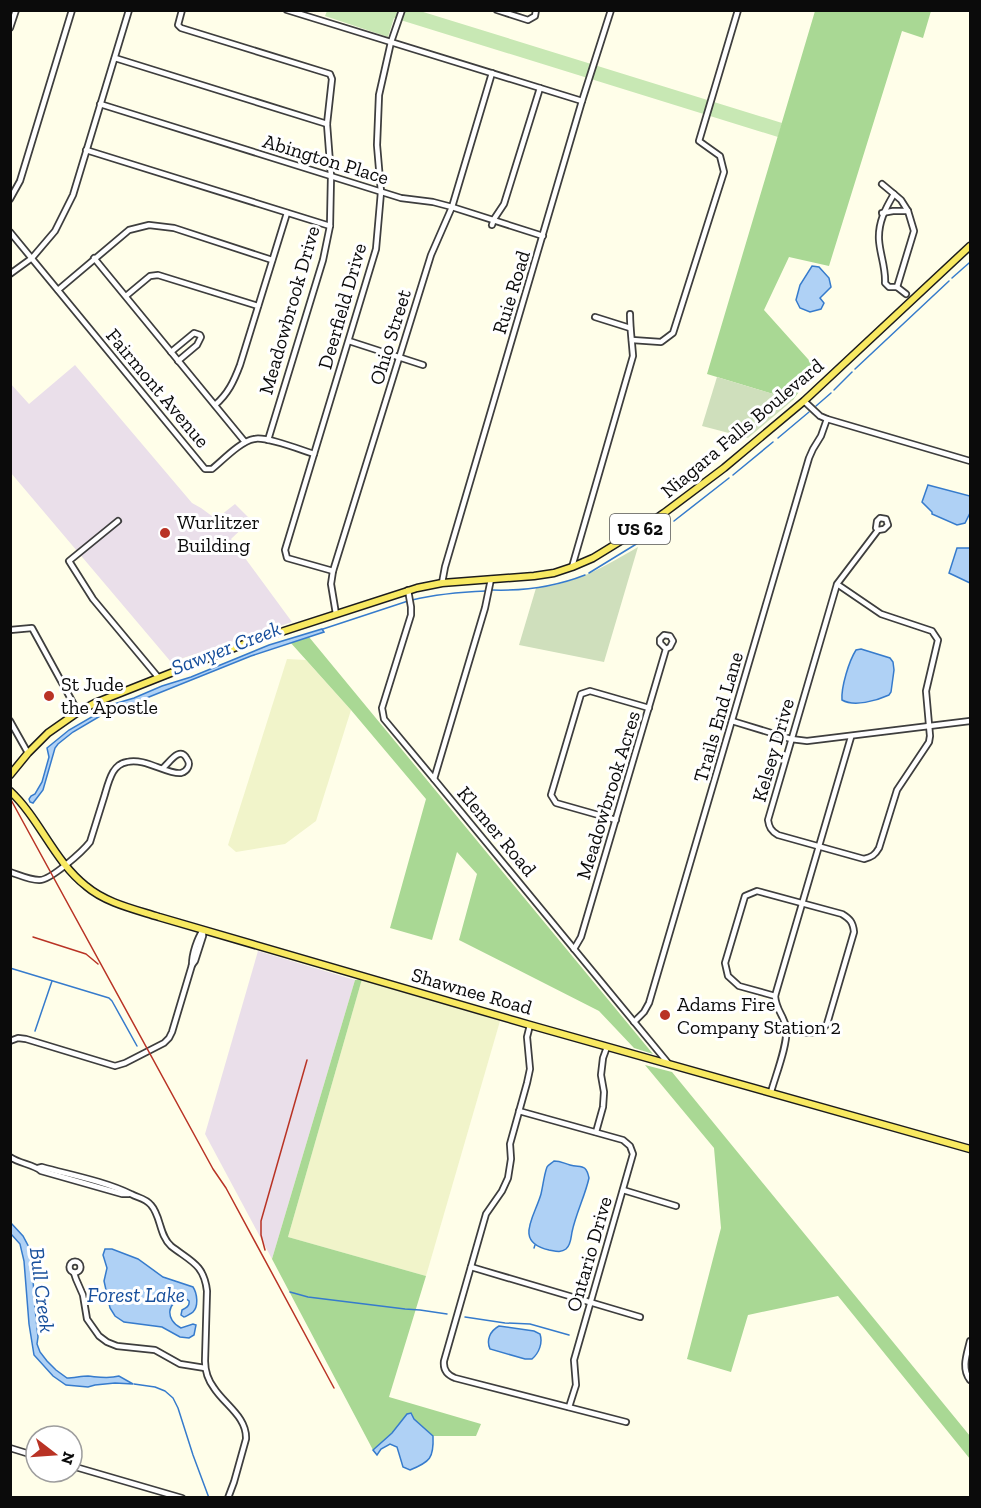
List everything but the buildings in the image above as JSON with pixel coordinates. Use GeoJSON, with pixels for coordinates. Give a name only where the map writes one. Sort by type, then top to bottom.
{"type":"FeatureCollection","features":[{"type":"Feature","properties":{"kind":"main road","name":"Niagara Falls Boulevard"},"geometry":{"type":"LineString","coordinates":[[10,775],[48,734],[78,712],[103,699],[244,644],[408,591],[442,583],[554,573],[593,558],[664,513],[724,468],[804,401],[970,246]]}},
{"type":"Feature","properties":{"kind":"main road","name":"Shawnee Road"},"geometry":{"type":"LineString","coordinates":[[10,791],[29,812],[65,865],[87,888],[123,906],[530,1025],[970,1149]]}},
{"type":"Feature","properties":{"kind":"street"},"geometry":{"type":"LineString","coordinates":[[10,28],[16,10]]}},
{"type":"Feature","properties":{"kind":"street"},"geometry":{"type":"LineString","coordinates":[[10,200],[20,181],[72,10]]}},
{"type":"Feature","properties":{"kind":"street","name":"Meadowbrook Drive"},"geometry":{"type":"LineString","coordinates":[[182,10],[178,25],[182,28],[330,75],[332,79],[327,124],[331,176],[330,226],[323,260],[268,440]]}},
{"type":"Feature","properties":{"kind":"street"},"geometry":{"type":"LineString","coordinates":[[287,10],[582,101]]}},
{"type":"Feature","properties":{"kind":"street","name":"Deerfield Drive"},"geometry":{"type":"LineString","coordinates":[[333,571],[287,558],[285,550],[376,249],[381,192],[377,145],[379,95],[391,42],[402,10]]}},
{"type":"Feature","properties":{"kind":"street"},"geometry":{"type":"LineString","coordinates":[[497,10],[528,20],[535,16],[536,10]]}},
{"type":"Feature","properties":{"kind":"street","name":"Ruie Road"},"geometry":{"type":"LineString","coordinates":[[442,583],[582,101],[611,10]]}},
{"type":"Feature","properties":{"kind":"street"},"geometry":{"type":"LineString","coordinates":[[632,340],[661,342],[673,333],[724,172],[720,156],[699,141],[738,10]]}},
{"type":"Feature","properties":{"kind":"street"},"geometry":{"type":"LineString","coordinates":[[10,274],[32,258],[55,231],[73,195],[129,11]]}},
{"type":"Feature","properties":{"kind":"street"},"geometry":{"type":"LineString","coordinates":[[114,58],[327,124]]}},
{"type":"Feature","properties":{"kind":"street","name":"Ohio Street"},"geometry":{"type":"LineString","coordinates":[[336,614],[331,584],[333,571],[431,255],[452,207],[492,73]]}},
{"type":"Feature","properties":{"kind":"street"},"geometry":{"type":"LineString","coordinates":[[493,222],[504,204],[540,88]]}},
{"type":"Feature","properties":{"kind":"street","name":"Abington Place"},"geometry":{"type":"LineString","coordinates":[[100,104],[401,198],[452,207],[493,222],[543,236]]}},
{"type":"Feature","properties":{"kind":"street"},"geometry":{"type":"LineString","coordinates":[[86,150],[330,226]]}},
{"type":"Feature","properties":{"kind":"street"},"geometry":{"type":"LineString","coordinates":[[882,184],[901,200],[908,212],[914,231],[897,287]]}},
{"type":"Feature","properties":{"kind":"street"},"geometry":{"type":"LineString","coordinates":[[894,194],[882,213],[879,239],[885,283],[889,287],[897,287],[906,294]]}},
{"type":"Feature","properties":{"kind":"street"},"geometry":{"type":"LineString","coordinates":[[882,213],[908,212]]}},
{"type":"Feature","properties":{"kind":"street"},"geometry":{"type":"LineString","coordinates":[[215,405],[225,396],[234,381],[287,213]]}},
{"type":"Feature","properties":{"kind":"street"},"geometry":{"type":"LineString","coordinates":[[58,290],[129,230],[149,225],[174,228],[272,260]]}},
{"type":"Feature","properties":{"kind":"street","name":"Fairmont Avenue"},"geometry":{"type":"LineString","coordinates":[[10,232],[205,469],[212,469],[245,442]]}},
{"type":"Feature","properties":{"kind":"street"},"geometry":{"type":"LineString","coordinates":[[94,258],[245,442],[256,438],[268,440],[314,454]]}},
{"type":"Feature","properties":{"kind":"street"},"geometry":{"type":"LineString","coordinates":[[126,296],[150,276],[158,275],[258,306]]}},
{"type":"Feature","properties":{"kind":"street"},"geometry":{"type":"LineString","coordinates":[[572,567],[633,356],[630,314]]}},
{"type":"Feature","properties":{"kind":"street"},"geometry":{"type":"LineString","coordinates":[[595,318],[630,328]]}},
{"type":"Feature","properties":{"kind":"street"},"geometry":{"type":"LineString","coordinates":[[171,352],[194,333],[200,335],[199,343],[178,361]]}},
{"type":"Feature","properties":{"kind":"street"},"geometry":{"type":"LineString","coordinates":[[349,341],[423,365]]}},
{"type":"Feature","properties":{"kind":"street"},"geometry":{"type":"LineString","coordinates":[[804,401],[820,416],[827,419],[970,461]]}},
{"type":"Feature","properties":{"kind":"street","name":"Trails End Lane"},"geometry":{"type":"LineString","coordinates":[[634,1022],[644,1012],[648,1003],[809,458],[827,419]]}},
{"type":"Feature","properties":{"kind":"street"},"geometry":{"type":"LineString","coordinates":[[118,521],[69,561],[93,599],[158,677]]}},
{"type":"Feature","properties":{"kind":"street","name":"Kelsey Drive"},"geometry":{"type":"LineString","coordinates":[[837,584],[881,614],[932,632],[938,640],[926,691],[929,742],[897,790],[879,848],[870,858],[864,859],[778,835],[772,832],[768,820],[837,584],[878,530]]}},
{"type":"Feature","properties":{"kind":"street","name":"Klemer Road"},"geometry":{"type":"LineString","coordinates":[[491,579],[475,642],[434,779],[668,1064]]}},
{"type":"Feature","properties":{"kind":"street"},"geometry":{"type":"LineString","coordinates":[[408,591],[411,615],[382,708],[384,719],[434,779]]}},
{"type":"Feature","properties":{"kind":"street"},"geometry":{"type":"LineString","coordinates":[[10,630],[32,628],[78,712]]}},
{"type":"Feature","properties":{"kind":"street","name":"Meadowbrook Acres"},"geometry":{"type":"LineString","coordinates":[[574,949],[581,937],[666,649]]}},
{"type":"Feature","properties":{"kind":"street"},"geometry":{"type":"LineString","coordinates":[[616,820],[556,803],[551,795],[581,694],[590,690],[649,708]]}},
{"type":"Feature","properties":{"kind":"street"},"geometry":{"type":"LineString","coordinates":[[10,721],[28,753]]}},
{"type":"Feature","properties":{"kind":"street"},"geometry":{"type":"LineString","coordinates":[[732,721],[791,739],[807,741],[970,721]]}},
{"type":"Feature","properties":{"kind":"street"},"geometry":{"type":"LineString","coordinates":[[771,1092],[785,1042],[786,1027],[775,1003],[775,996],[851,737]]}},
{"type":"Feature","properties":{"kind":"street"},"geometry":{"type":"LineString","coordinates":[[10,872],[43,880],[84,850],[90,842],[111,775],[123,763],[132,761],[180,773],[186,770],[189,760],[186,756],[177,754],[163,768]]}},
{"type":"Feature","properties":{"kind":"street"},"geometry":{"type":"LineString","coordinates":[[775,996],[739,986],[728,976],[725,963],[745,896],[757,891],[842,914],[850,919],[854,932],[827,1024],[822,1030],[808,1034],[786,1027]]}},
{"type":"Feature","properties":{"kind":"street"},"geometry":{"type":"LineString","coordinates":[[10,1041],[23,1038],[111,1065],[125,1064],[164,1042],[172,1032],[203,930]]}},
{"type":"Feature","properties":{"kind":"street"},"geometry":{"type":"LineString","coordinates":[[530,1025],[527,1037],[530,1069],[510,1144],[511,1159],[508,1178],[486,1214],[444,1361],[445,1371],[455,1378],[626,1422]]}},
{"type":"Feature","properties":{"kind":"street"},"geometry":{"type":"LineString","coordinates":[[519,1111],[596,1132],[603,1107],[604,1092],[601,1075],[607,1047]]}},
{"type":"Feature","properties":{"kind":"street","name":"Ontario Drive"},"geometry":{"type":"LineString","coordinates":[[569,1407],[576,1385],[574,1360],[633,1154],[630,1146],[623,1140],[596,1132]]}},
{"type":"Feature","properties":{"kind":"street"},"geometry":{"type":"LineString","coordinates":[[10,1157],[41,1171],[145,1199],[153,1207],[167,1241],[194,1262],[203,1273],[207,1291],[205,1368],[214,1388],[241,1420],[247,1433],[229,1497]]}},
{"type":"Feature","properties":{"kind":"street"},"geometry":{"type":"LineString","coordinates":[[623,1190],[676,1206]]}},
{"type":"Feature","properties":{"kind":"street"},"geometry":{"type":"LineString","coordinates":[[471,1267],[640,1317]]}},
{"type":"Feature","properties":{"kind":"street"},"geometry":{"type":"LineString","coordinates":[[74,1273],[83,1295],[87,1319],[99,1336],[107,1342],[117,1346],[155,1350],[180,1364],[205,1368]]}},
{"type":"Feature","properties":{"kind":"street"},"geometry":{"type":"LineString","coordinates":[[970,1341],[965,1360],[970,1380]]}},
{"type":"Feature","properties":{"kind":"street"},"geometry":{"type":"LineString","coordinates":[[84,1469],[182,1497]]}},
{"type":"Feature","properties":{"kind":"shaded area"},"geometry":{"type":"Polygon","coordinates":[[[75,365],[192,503],[216,519],[235,504],[251,520],[231,539],[292,622],[171,662],[11,473],[10,383],[29,404],[75,365]]]}},
{"type":"Feature","properties":{"kind":"shaded area"},"geometry":{"type":"Polygon","coordinates":[[[258,951],[355,980],[272,1259],[205,1134],[258,951]]]}},
{"type":"Feature","properties":{"kind":"green space"},"geometry":{"type":"Polygon","coordinates":[[[327,11],[420,11],[782,123],[778,137],[394,18],[388,37],[325,16],[327,11]]]}},
{"type":"Feature","properties":{"kind":"green space"},"geometry":{"type":"Polygon","coordinates":[[[815,11],[931,11],[923,38],[902,31],[829,266],[789,257],[764,310],[816,368],[793,400],[707,374],[815,11]]]}},
{"type":"Feature","properties":{"kind":"green space"},"geometry":{"type":"Polygon","coordinates":[[[717,377],[793,400],[748,438],[702,426],[717,377]]]}},
{"type":"Feature","properties":{"kind":"green space"},"geometry":{"type":"Polygon","coordinates":[[[638,547],[604,662],[519,645],[536,588],[576,579],[638,547]]]}},
{"type":"Feature","properties":{"kind":"green space"},"geometry":{"type":"Polygon","coordinates":[[[309,637],[653,1054],[634,1048],[599,1011],[459,940],[477,874],[457,852],[432,940],[390,928],[426,799],[290,642],[309,637]]]}},
{"type":"Feature","properties":{"kind":"green space"},"geometry":{"type":"Polygon","coordinates":[[[287,659],[306,660],[351,710],[316,821],[285,844],[236,852],[228,845],[287,659]]]}},
{"type":"Feature","properties":{"kind":"green space"},"geometry":{"type":"Polygon","coordinates":[[[362,979],[500,1021],[426,1276],[288,1237],[362,979]]]}},
{"type":"Feature","properties":{"kind":"green space"},"geometry":{"type":"Polygon","coordinates":[[[362,979],[288,1237],[426,1276],[389,1397],[481,1424],[476,1436],[433,1436],[414,1419],[411,1413],[407,1414],[392,1433],[373,1450],[272,1259],[355,980],[362,979]]]}},
{"type":"Feature","properties":{"kind":"green space"},"geometry":{"type":"Polygon","coordinates":[[[645,1065],[672,1072],[970,1436],[970,1459],[838,1296],[748,1315],[731,1372],[687,1359],[721,1228],[714,1148],[645,1065]]]}},
{"type":"Feature","properties":{"kind":"water"},"geometry":{"type":"Polygon","coordinates":[[[812,266],[819,267],[829,278],[831,287],[820,298],[824,303],[821,309],[810,312],[800,308],[796,300],[800,285],[812,266]]]}},
{"type":"Feature","properties":{"kind":"water"},"geometry":{"type":"Polygon","coordinates":[[[928,485],[970,496],[970,513],[965,523],[957,525],[932,514],[922,502],[928,485]]]}},
{"type":"Feature","properties":{"kind":"water"},"geometry":{"type":"Polygon","coordinates":[[[957,548],[970,548],[970,583],[949,573],[957,548]]]}},
{"type":"Feature","properties":{"kind":"water"},"geometry":{"type":"Polygon","coordinates":[[[322,629],[324,632],[251,656],[107,712],[73,732],[55,748],[43,790],[33,803],[30,802],[29,799],[42,782],[49,757],[47,748],[69,730],[114,704],[191,677],[269,645],[322,629]]]}},
{"type":"Feature","properties":{"kind":"water"},"geometry":{"type":"Polygon","coordinates":[[[861,649],[890,658],[893,662],[891,692],[889,695],[872,701],[847,702],[842,700],[846,674],[856,650],[861,649]]]}},
{"type":"Feature","properties":{"kind":"water"},"geometry":{"type":"Polygon","coordinates":[[[554,1161],[582,1167],[589,1178],[570,1243],[566,1249],[560,1251],[538,1246],[529,1235],[531,1219],[541,1194],[547,1167],[554,1161]]]}},
{"type":"Feature","properties":{"kind":"water"},"geometry":{"type":"Polygon","coordinates":[[[11,1223],[23,1236],[31,1251],[37,1344],[40,1352],[56,1370],[67,1378],[119,1376],[133,1384],[115,1383],[88,1387],[66,1385],[53,1376],[34,1355],[24,1261],[20,1244],[11,1234],[11,1223]]]}},
{"type":"Feature","properties":{"kind":"water","name":"Forest Lake"},"geometry":{"type":"Polygon","coordinates":[[[105,1249],[112,1249],[138,1259],[163,1277],[193,1287],[197,1300],[193,1312],[184,1317],[181,1315],[182,1310],[189,1304],[185,1298],[174,1303],[170,1316],[181,1328],[196,1325],[194,1335],[189,1338],[180,1337],[162,1327],[124,1322],[115,1316],[110,1308],[104,1281],[107,1268],[103,1255],[105,1249]]]}},
{"type":"Feature","properties":{"kind":"water"},"geometry":{"type":"Polygon","coordinates":[[[499,1326],[540,1334],[541,1344],[534,1357],[525,1359],[490,1349],[488,1342],[490,1336],[499,1326]]]}},
{"type":"Feature","properties":{"kind":"water"},"geometry":{"type":"Polygon","coordinates":[[[411,1413],[414,1419],[433,1436],[433,1443],[431,1454],[426,1462],[410,1470],[403,1467],[397,1447],[390,1444],[381,1449],[377,1455],[373,1450],[392,1433],[407,1414],[411,1413]]]}},
{"type":"Feature","properties":{"kind":"waterway","name":"Sawyer Creek"},"geometry":{"type":"LineString","coordinates":[[952,278],[969,263]]}},
{"type":"Feature","properties":{"kind":"waterway","name":"Sawyer Creek"},"geometry":{"type":"LineString","coordinates":[[855,369],[949,281]]}},
{"type":"Feature","properties":{"kind":"waterway","name":"Sawyer Creek"},"geometry":{"type":"LineString","coordinates":[[834,390],[852,372]]}},
{"type":"Feature","properties":{"kind":"waterway","name":"Sawyer Creek"},"geometry":{"type":"LineString","coordinates":[[816,406],[831,393]]}},
{"type":"Feature","properties":{"kind":"waterway","name":"Sawyer Creek"},"geometry":{"type":"LineString","coordinates":[[778,438],[809,412]]}},
{"type":"Feature","properties":{"kind":"waterway","name":"Sawyer Creek"},"geometry":{"type":"LineString","coordinates":[[733,475],[773,442]]}},
{"type":"Feature","properties":{"kind":"waterway","name":"Sawyer Creek"},"geometry":{"type":"LineString","coordinates":[[674,521],[729,478]]}},
{"type":"Feature","properties":{"kind":"waterway","name":"Sawyer Creek"},"geometry":{"type":"LineString","coordinates":[[589,573],[669,524]]}},
{"type":"Feature","properties":{"kind":"waterway","name":"Sawyer Creek"},"geometry":{"type":"LineString","coordinates":[[492,590],[540,587],[585,575]]}},
{"type":"Feature","properties":{"kind":"waterway","name":"Sawyer Creek"},"geometry":{"type":"LineString","coordinates":[[412,600],[486,591]]}},
{"type":"Feature","properties":{"kind":"waterway","name":"Sawyer Creek"},"geometry":{"type":"LineString","coordinates":[[323,629],[408,601]]}},
{"type":"Feature","properties":{"kind":"waterway"},"geometry":{"type":"LineString","coordinates":[[10,968],[109,998],[137,1046]]}},
{"type":"Feature","properties":{"kind":"waterway"},"geometry":{"type":"LineString","coordinates":[[35,1031],[52,981]]}},
{"type":"Feature","properties":{"kind":"waterway"},"geometry":{"type":"LineString","coordinates":[[290,1292],[308,1297],[447,1314]]}},
{"type":"Feature","properties":{"kind":"waterway"},"geometry":{"type":"LineString","coordinates":[[465,1317],[530,1324],[569,1335]]}},
{"type":"Feature","properties":{"kind":"waterway","name":"Bull Creek"},"geometry":{"type":"LineString","coordinates":[[134,1384],[155,1387],[165,1391],[173,1398],[209,1498]]}},
{"type":"Feature","properties":{"kind":"railway"},"geometry":{"type":"LineString","coordinates":[[10,798],[334,1388]]}},
{"type":"Feature","properties":{"kind":"railway"},"geometry":{"type":"LineString","coordinates":[[33,937],[86,954],[98,964]]}},
{"type":"Feature","properties":{"kind":"railway"},"geometry":{"type":"LineString","coordinates":[[265,1250],[261,1235],[261,1221],[307,1060]]}},
{"type":"Feature","properties":{"kind":"place","name":"Wurlitzer Building"},"geometry":{"type":"Point","coordinates":[165,533]}},
{"type":"Feature","properties":{"kind":"place","name":"St Jude the Apostle"},"geometry":{"type":"Point","coordinates":[49,696]}},
{"type":"Feature","properties":{"kind":"place","name":"Adams Fire Company Station 2"},"geometry":{"type":"Point","coordinates":[665,1015]}}]}
